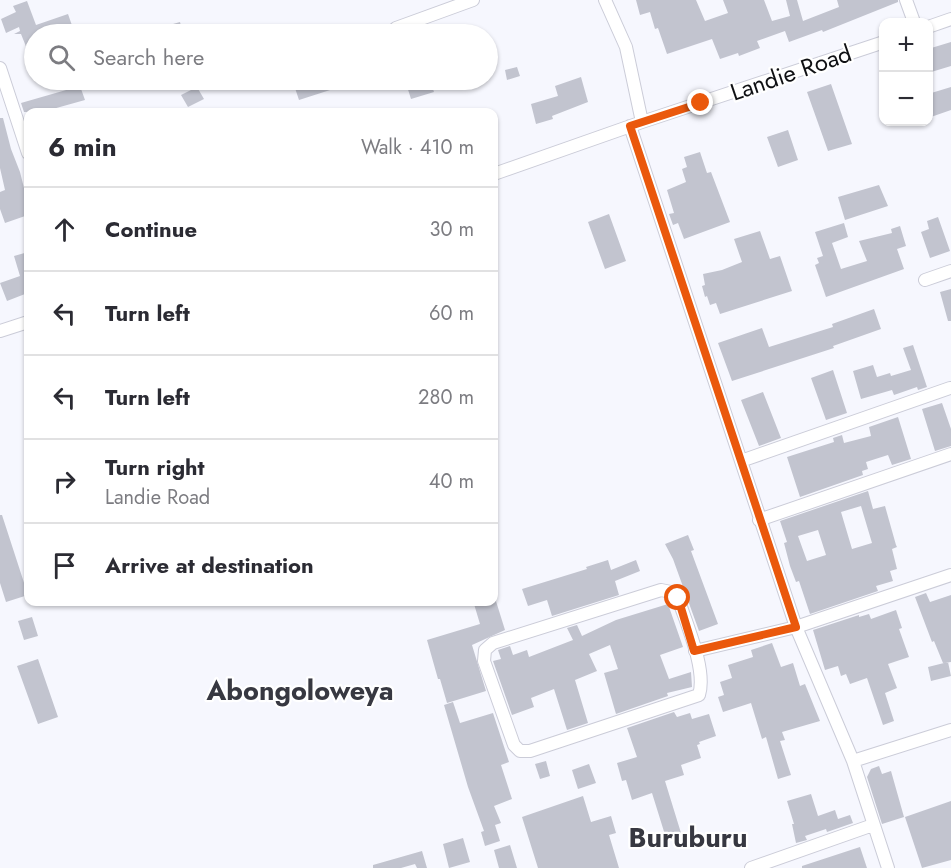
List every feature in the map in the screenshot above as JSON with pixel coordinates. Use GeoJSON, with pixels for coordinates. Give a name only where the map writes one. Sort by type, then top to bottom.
{"type":"FeatureCollection","features":[{"type":"Feature","properties":{"kind":"street"},"geometry":{"type":"LineString","coordinates":[[407,24],[473,0]]}},
{"type":"Feature","properties":{"kind":"street"},"geometry":{"type":"LineString","coordinates":[[605,0],[626,47],[636,124],[759,520],[796,627],[853,761],[888,868]]}},
{"type":"Feature","properties":{"kind":"street"},"geometry":{"type":"LineString","coordinates":[[906,0],[913,18]]}},
{"type":"Feature","properties":{"kind":"street"},"geometry":{"type":"LineString","coordinates":[[933,25],[951,19]]}},
{"type":"Feature","properties":{"kind":"street","name":"Landie Road"},"geometry":{"type":"LineString","coordinates":[[498,173],[879,44]]}},
{"type":"Feature","properties":{"kind":"street"},"geometry":{"type":"LineString","coordinates":[[0,68],[24,141]]}},
{"type":"Feature","properties":{"kind":"street"},"geometry":{"type":"LineString","coordinates":[[925,280],[951,271]]}},
{"type":"Feature","properties":{"kind":"street"},"geometry":{"type":"LineString","coordinates":[[0,331],[24,323]]}},
{"type":"Feature","properties":{"kind":"street"},"geometry":{"type":"LineString","coordinates":[[741,461],[950,388]]}},
{"type":"Feature","properties":{"kind":"street"},"geometry":{"type":"LineString","coordinates":[[759,520],[951,454]]}},
{"type":"Feature","properties":{"kind":"street"},"geometry":{"type":"LineString","coordinates":[[694,651],[796,627],[951,575]]}},
{"type":"Feature","properties":{"kind":"street"},"geometry":{"type":"LineString","coordinates":[[661,590],[671,592],[678,598],[694,651],[702,685],[699,695],[530,751],[520,751],[514,745],[484,661],[485,650],[493,644],[661,590]]}},
{"type":"Feature","properties":{"kind":"street"},"geometry":{"type":"LineString","coordinates":[[853,761],[951,730]]}},
{"type":"Feature","properties":{"kind":"street"},"geometry":{"type":"LineString","coordinates":[[751,868],[873,825]]}},
{"type":"Feature","properties":{"kind":"building"},"geometry":{"type":"Polygon","coordinates":[[[636,0],[696,0],[705,21],[728,13],[723,0],[764,0],[772,21],[790,16],[786,0],[797,0],[803,21],[839,7],[837,0],[898,0],[898,2],[823,32],[822,30],[789,42],[785,31],[757,41],[760,48],[739,56],[738,53],[720,59],[712,39],[667,54],[650,12],[640,15],[636,0]]]}},
{"type":"Feature","properties":{"kind":"building"},"geometry":{"type":"Polygon","coordinates":[[[27,1],[36,24],[24,24],[24,42],[21,34],[14,34],[20,31],[19,27],[6,33],[1,19],[16,12],[13,6],[27,1]]]}},
{"type":"Feature","properties":{"kind":"building"},"geometry":{"type":"Polygon","coordinates":[[[68,14],[72,24],[39,24],[68,14]]]}},
{"type":"Feature","properties":{"kind":"building"},"geometry":{"type":"Polygon","coordinates":[[[951,42],[951,66],[933,71],[933,47],[951,42]]]}},
{"type":"Feature","properties":{"kind":"building"},"geometry":{"type":"Polygon","coordinates":[[[517,67],[520,76],[507,80],[505,70],[517,67]]]}},
{"type":"Feature","properties":{"kind":"building"},"geometry":{"type":"Polygon","coordinates":[[[581,77],[588,102],[552,116],[553,119],[536,124],[531,104],[558,96],[555,86],[581,77]]]}},
{"type":"Feature","properties":{"kind":"building"},"geometry":{"type":"Polygon","coordinates":[[[831,84],[852,144],[828,151],[807,92],[831,84]]]}},
{"type":"Feature","properties":{"kind":"building"},"geometry":{"type":"Polygon","coordinates":[[[951,87],[951,110],[933,116],[933,92],[951,87]]]}},
{"type":"Feature","properties":{"kind":"building"},"geometry":{"type":"Polygon","coordinates":[[[66,90],[81,90],[85,100],[56,108],[24,108],[24,112],[21,103],[66,90]]]}},
{"type":"Feature","properties":{"kind":"building"},"geometry":{"type":"Polygon","coordinates":[[[191,90],[199,90],[204,99],[188,107],[181,95],[191,90]]]}},
{"type":"Feature","properties":{"kind":"building"},"geometry":{"type":"Polygon","coordinates":[[[296,90],[330,90],[299,100],[296,90]]]}},
{"type":"Feature","properties":{"kind":"building"},"geometry":{"type":"Polygon","coordinates":[[[408,90],[433,90],[434,92],[411,99],[408,90]]]}},
{"type":"Feature","properties":{"kind":"building"},"geometry":{"type":"Polygon","coordinates":[[[0,118],[3,118],[24,188],[24,216],[5,223],[0,209],[0,192],[5,190],[0,168],[0,118]]]}},
{"type":"Feature","properties":{"kind":"building"},"geometry":{"type":"Polygon","coordinates":[[[788,130],[798,160],[778,167],[767,137],[788,130]]]}},
{"type":"Feature","properties":{"kind":"building"},"geometry":{"type":"Polygon","coordinates":[[[700,152],[707,173],[711,172],[730,222],[684,239],[678,223],[673,225],[669,214],[674,213],[667,190],[686,182],[682,169],[687,167],[684,157],[700,152]]]}},
{"type":"Feature","properties":{"kind":"building"},"geometry":{"type":"Polygon","coordinates":[[[879,185],[888,206],[845,220],[838,197],[879,185]]]}},
{"type":"Feature","properties":{"kind":"building"},"geometry":{"type":"Polygon","coordinates":[[[609,214],[626,261],[605,269],[588,222],[609,214]]]}},
{"type":"Feature","properties":{"kind":"building"},"geometry":{"type":"Polygon","coordinates":[[[938,217],[950,251],[930,258],[921,232],[929,229],[927,221],[938,217]]]}},
{"type":"Feature","properties":{"kind":"building"},"geometry":{"type":"Polygon","coordinates":[[[844,223],[848,237],[832,243],[841,269],[867,261],[859,241],[892,233],[891,229],[900,226],[906,246],[897,249],[904,269],[826,297],[815,265],[819,263],[817,258],[823,256],[815,232],[844,223]]]}},
{"type":"Feature","properties":{"kind":"building"},"geometry":{"type":"Polygon","coordinates":[[[760,231],[770,259],[780,256],[792,291],[720,314],[716,303],[710,305],[707,296],[705,297],[702,286],[705,285],[703,274],[742,262],[734,239],[760,231]]]}},
{"type":"Feature","properties":{"kind":"building"},"geometry":{"type":"Polygon","coordinates":[[[24,253],[24,294],[7,301],[0,283],[20,276],[14,256],[24,253]]]}},
{"type":"Feature","properties":{"kind":"building"},"geometry":{"type":"Polygon","coordinates":[[[951,289],[951,321],[948,321],[940,292],[951,289]]]}},
{"type":"Feature","properties":{"kind":"building"},"geometry":{"type":"Polygon","coordinates":[[[874,309],[881,329],[833,346],[834,348],[732,381],[718,343],[762,328],[769,347],[833,327],[832,324],[874,309]]]}},
{"type":"Feature","properties":{"kind":"building"},"geometry":{"type":"Polygon","coordinates":[[[913,345],[927,387],[918,390],[917,387],[894,395],[892,390],[861,399],[853,371],[873,365],[877,377],[890,373],[891,376],[911,370],[903,348],[913,345]]]}},
{"type":"Feature","properties":{"kind":"building"},"geometry":{"type":"Polygon","coordinates":[[[833,370],[847,413],[826,420],[811,378],[833,370]]]}},
{"type":"Feature","properties":{"kind":"building"},"geometry":{"type":"Polygon","coordinates":[[[763,392],[781,438],[759,446],[741,400],[763,392]]]}},
{"type":"Feature","properties":{"kind":"building"},"geometry":{"type":"Polygon","coordinates":[[[942,403],[951,429],[951,446],[935,451],[922,409],[942,403]]]}},
{"type":"Feature","properties":{"kind":"building"},"geometry":{"type":"Polygon","coordinates":[[[898,417],[911,459],[892,465],[888,455],[866,462],[868,469],[862,471],[863,475],[800,497],[787,457],[834,442],[833,438],[842,435],[844,443],[871,436],[869,427],[898,417]]]}},
{"type":"Feature","properties":{"kind":"building"},"geometry":{"type":"Polygon","coordinates":[[[868,491],[873,509],[885,506],[897,547],[892,549],[897,569],[890,571],[893,581],[876,586],[878,591],[810,614],[799,581],[796,582],[790,566],[784,543],[787,542],[780,521],[868,491]],[[861,506],[841,512],[852,549],[872,543],[861,506]],[[818,530],[798,536],[807,561],[826,555],[818,530]]]}},
{"type":"Feature","properties":{"kind":"building"},"geometry":{"type":"Polygon","coordinates":[[[0,515],[2,515],[24,583],[24,596],[6,602],[0,583],[0,515]]]}},
{"type":"Feature","properties":{"kind":"building"},"geometry":{"type":"Polygon","coordinates":[[[688,535],[694,550],[691,551],[718,624],[699,631],[673,559],[665,544],[688,535]]]}},
{"type":"Feature","properties":{"kind":"building"},"geometry":{"type":"Polygon","coordinates":[[[608,560],[611,570],[636,560],[640,571],[615,581],[619,595],[552,616],[547,600],[528,606],[522,589],[587,569],[586,567],[608,560]]]}},
{"type":"Feature","properties":{"kind":"building"},"geometry":{"type":"Polygon","coordinates":[[[926,593],[930,602],[951,595],[951,662],[943,663],[934,641],[932,642],[915,597],[926,593]]]}},
{"type":"Feature","properties":{"kind":"building"},"geometry":{"type":"Polygon","coordinates":[[[668,604],[683,647],[660,655],[669,679],[691,672],[692,687],[667,693],[668,696],[616,714],[604,673],[618,669],[610,645],[589,654],[597,671],[575,680],[588,723],[567,730],[554,689],[531,698],[534,707],[512,715],[493,661],[501,659],[498,650],[510,646],[513,655],[527,650],[529,657],[573,640],[567,628],[577,625],[582,636],[616,620],[668,604]]]}},
{"type":"Feature","properties":{"kind":"building"},"geometry":{"type":"Polygon","coordinates":[[[475,606],[498,606],[505,630],[472,645],[486,691],[447,703],[427,640],[480,624],[475,606]]]}},
{"type":"Feature","properties":{"kind":"building"},"geometry":{"type":"Polygon","coordinates":[[[896,610],[902,628],[899,629],[909,657],[888,664],[897,688],[885,693],[894,721],[883,725],[867,678],[850,684],[846,674],[841,676],[838,666],[825,670],[813,630],[859,615],[859,617],[869,614],[871,619],[896,610]]]}},
{"type":"Feature","properties":{"kind":"building"},"geometry":{"type":"Polygon","coordinates":[[[32,617],[38,636],[24,640],[18,621],[32,617]]]}},
{"type":"Feature","properties":{"kind":"building"},"geometry":{"type":"Polygon","coordinates":[[[772,643],[781,667],[793,663],[800,686],[805,684],[820,721],[782,732],[785,740],[780,741],[791,775],[778,779],[766,737],[762,739],[751,703],[723,712],[718,697],[724,695],[720,682],[732,678],[728,665],[753,657],[751,650],[772,643]]]}},
{"type":"Feature","properties":{"kind":"building"},"geometry":{"type":"Polygon","coordinates":[[[38,659],[58,717],[38,724],[17,666],[38,659]]]}},
{"type":"Feature","properties":{"kind":"building"},"geometry":{"type":"Polygon","coordinates":[[[948,662],[951,676],[931,681],[928,667],[948,662]]]}},
{"type":"Feature","properties":{"kind":"building"},"geometry":{"type":"Polygon","coordinates":[[[453,702],[460,723],[493,713],[509,762],[501,765],[512,799],[494,806],[501,823],[495,825],[500,841],[485,846],[481,832],[484,831],[468,787],[444,705],[453,702]]]}},
{"type":"Feature","properties":{"kind":"building"},"geometry":{"type":"Polygon","coordinates":[[[674,712],[677,717],[690,713],[692,719],[709,714],[716,736],[699,742],[700,744],[697,745],[701,758],[681,765],[684,775],[665,781],[681,833],[666,838],[652,793],[632,800],[626,780],[622,781],[617,763],[637,757],[627,728],[674,712]]]}},
{"type":"Feature","properties":{"kind":"building"},"geometry":{"type":"Polygon","coordinates":[[[546,761],[550,776],[540,779],[535,764],[546,761]]]}},
{"type":"Feature","properties":{"kind":"building"},"geometry":{"type":"Polygon","coordinates":[[[589,764],[596,783],[578,789],[572,770],[589,764]]]}},
{"type":"Feature","properties":{"kind":"building"},"geometry":{"type":"Polygon","coordinates":[[[879,766],[882,774],[891,771],[904,817],[882,824],[867,777],[871,769],[879,766]]]}},
{"type":"Feature","properties":{"kind":"building"},"geometry":{"type":"Polygon","coordinates":[[[811,794],[818,816],[835,810],[838,819],[850,815],[853,823],[827,832],[826,829],[805,836],[807,840],[796,843],[792,824],[794,824],[787,801],[811,794]]]}},
{"type":"Feature","properties":{"kind":"building"},"geometry":{"type":"Polygon","coordinates":[[[583,796],[591,822],[611,816],[616,833],[609,835],[619,868],[538,868],[522,817],[583,796]]]}},
{"type":"Feature","properties":{"kind":"building"},"geometry":{"type":"Polygon","coordinates":[[[951,801],[951,860],[922,868],[905,817],[951,801]]]}},
{"type":"Feature","properties":{"kind":"building"},"geometry":{"type":"Polygon","coordinates":[[[463,838],[470,862],[449,868],[443,844],[463,838]]]}},
{"type":"Feature","properties":{"kind":"building"},"geometry":{"type":"Polygon","coordinates":[[[510,845],[517,868],[499,868],[494,850],[510,845]]]}},
{"type":"Feature","properties":{"kind":"building"},"geometry":{"type":"Polygon","coordinates":[[[860,847],[867,868],[802,868],[802,866],[860,847]]]}},
{"type":"Feature","properties":{"kind":"building"},"geometry":{"type":"Polygon","coordinates":[[[422,851],[427,868],[417,868],[415,864],[401,868],[373,868],[373,865],[422,851]]]}},
{"type":"Feature","properties":{"kind":"district","name":"Abongoloweya"},"geometry":{"type":"Point","coordinates":[300,691]}},
{"type":"Feature","properties":{"kind":"district","name":"Buruburu"},"geometry":{"type":"Point","coordinates":[688,838]}},
{"type":"Feature","properties":{"kind":"route"},"geometry":{"type":"LineString","coordinates":[[678,598],[694,651],[796,627],[630,126],[701,103]]}}]}
